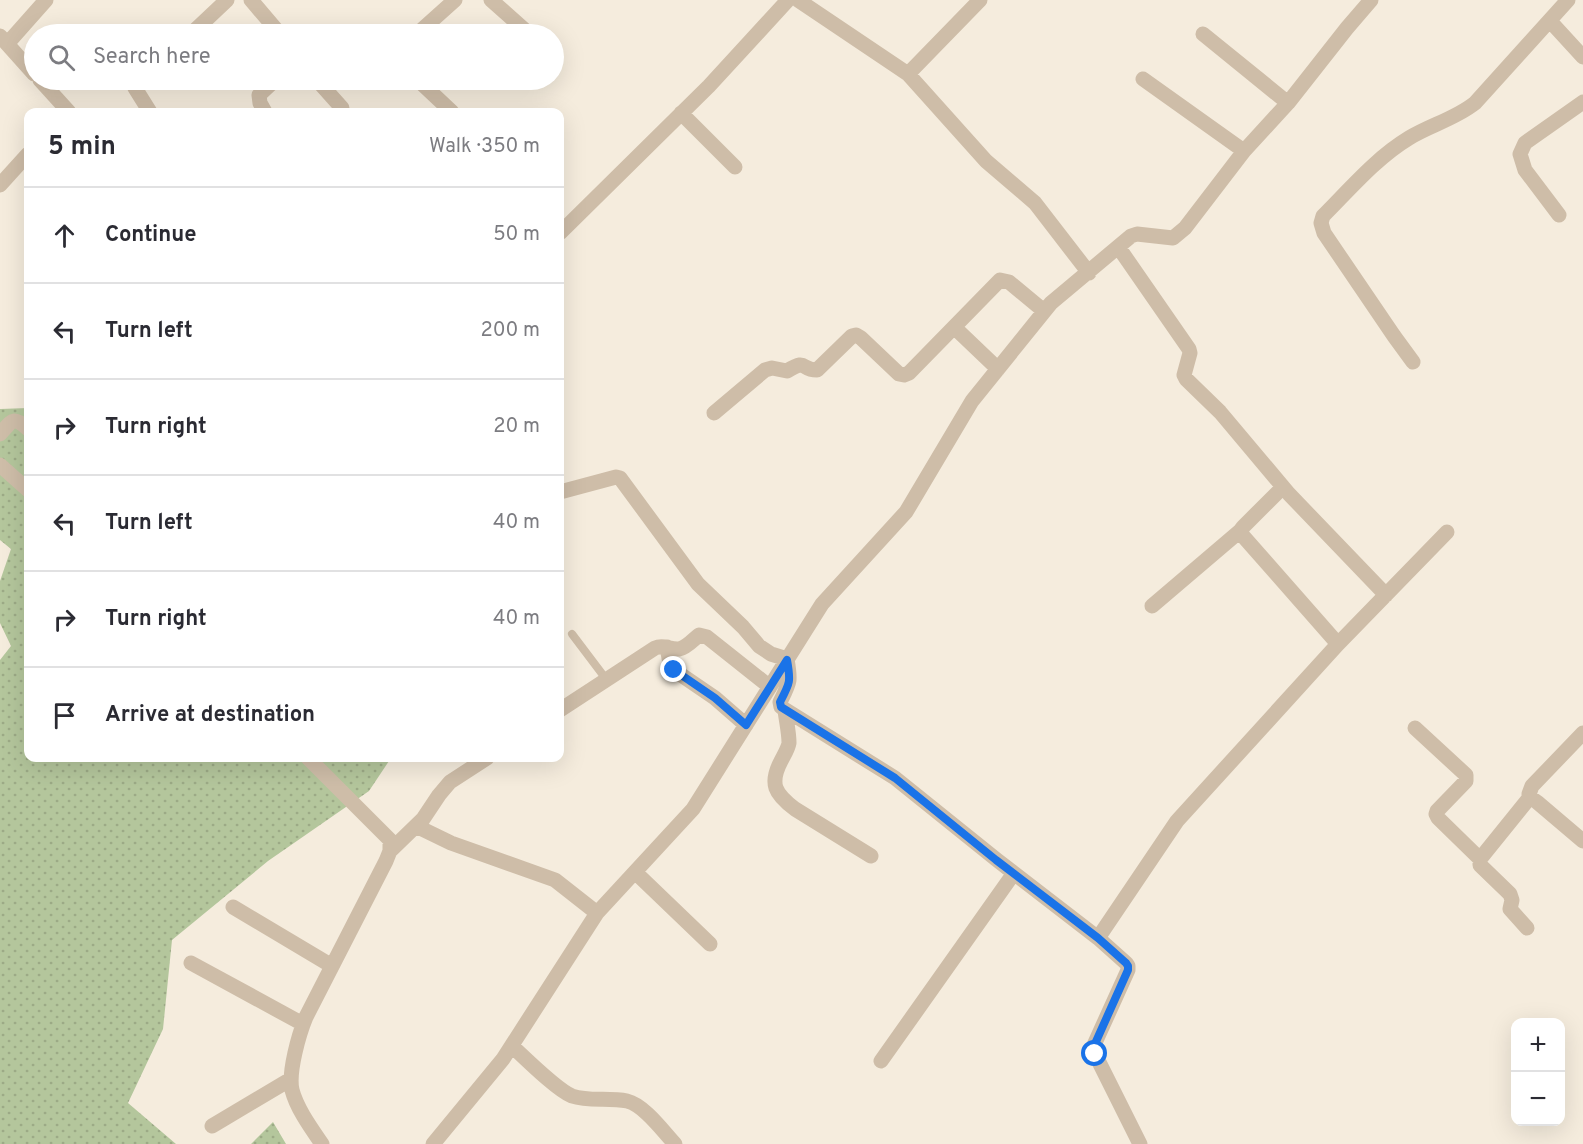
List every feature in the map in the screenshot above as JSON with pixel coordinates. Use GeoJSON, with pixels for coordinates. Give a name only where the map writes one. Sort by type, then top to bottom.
{"type":"FeatureCollection","features":[{"type":"Feature","properties":{"kind":"street"},"geometry":{"type":"LineString","coordinates":[[24,63],[3,40],[46,0]]}},
{"type":"Feature","properties":{"kind":"street"},"geometry":{"type":"LineString","coordinates":[[202,24],[227,0]]}},
{"type":"Feature","properties":{"kind":"street"},"geometry":{"type":"LineString","coordinates":[[251,0],[271,24]]}},
{"type":"Feature","properties":{"kind":"street"},"geometry":{"type":"LineString","coordinates":[[428,24],[455,0]]}},
{"type":"Feature","properties":{"kind":"street"},"geometry":{"type":"LineString","coordinates":[[491,0],[518,24]]}},
{"type":"Feature","properties":{"kind":"street"},"geometry":{"type":"LineString","coordinates":[[564,229],[729,64],[788,0]]}},
{"type":"Feature","properties":{"kind":"street"},"geometry":{"type":"LineString","coordinates":[[798,0],[908,74],[986,161],[1035,203],[1089,273]]}},
{"type":"Feature","properties":{"kind":"street"},"geometry":{"type":"LineString","coordinates":[[908,74],[980,0]]}},
{"type":"Feature","properties":{"kind":"street"},"geometry":{"type":"LineString","coordinates":[[433,1144],[503,1059],[597,913],[693,809],[822,604],[906,512],[972,401],[1044,311],[1131,236],[1137,234],[1173,238],[1178,235],[1244,151],[1288,103],[1371,0]]}},
{"type":"Feature","properties":{"kind":"street"},"geometry":{"type":"LineString","coordinates":[[1413,362],[1324,233],[1321,223],[1323,216],[1387,153],[1411,137],[1455,116],[1475,103],[1568,0]]}},
{"type":"Feature","properties":{"kind":"street"},"geometry":{"type":"LineString","coordinates":[[1550,21],[1583,57]]}},
{"type":"Feature","properties":{"kind":"street"},"geometry":{"type":"LineString","coordinates":[[1203,34],[1288,103]]}},
{"type":"Feature","properties":{"kind":"street"},"geometry":{"type":"LineString","coordinates":[[1143,79],[1244,151]]}},
{"type":"Feature","properties":{"kind":"street"},"geometry":{"type":"LineString","coordinates":[[49,90],[64,108]]}},
{"type":"Feature","properties":{"kind":"street"},"geometry":{"type":"LineString","coordinates":[[136,90],[148,108]]}},
{"type":"Feature","properties":{"kind":"street"},"geometry":{"type":"LineString","coordinates":[[263,108],[260,95],[265,90]]}},
{"type":"Feature","properties":{"kind":"street"},"geometry":{"type":"LineString","coordinates":[[326,90],[342,108]]}},
{"type":"Feature","properties":{"kind":"street"},"geometry":{"type":"LineString","coordinates":[[429,90],[448,108]]}},
{"type":"Feature","properties":{"kind":"street"},"geometry":{"type":"LineString","coordinates":[[1559,215],[1525,170],[1521,154],[1526,142],[1583,102]]}},
{"type":"Feature","properties":{"kind":"street"},"geometry":{"type":"LineString","coordinates":[[681,113],[735,167]]}},
{"type":"Feature","properties":{"kind":"street"},"geometry":{"type":"LineString","coordinates":[[0,185],[24,158]]}},
{"type":"Feature","properties":{"kind":"street"},"geometry":{"type":"LineString","coordinates":[[1119,248],[1188,345],[1190,353],[1184,375],[1186,379],[1220,412],[1284,487],[1386,595]]}},
{"type":"Feature","properties":{"kind":"street"},"geometry":{"type":"LineString","coordinates":[[714,413],[765,370],[772,368],[788,371],[800,364],[817,370],[852,336],[856,335],[899,374],[909,373],[1000,280],[1009,282],[1044,311]]}},
{"type":"Feature","properties":{"kind":"street"},"geometry":{"type":"LineString","coordinates":[[954,327],[998,369]]}},
{"type":"Feature","properties":{"kind":"street"},"geometry":{"type":"LineString","coordinates":[[0,434],[12,421],[16,420],[24,425]]}},
{"type":"Feature","properties":{"kind":"street"},"geometry":{"type":"LineString","coordinates":[[0,465],[24,486]]}},
{"type":"Feature","properties":{"kind":"street"},"geometry":{"type":"LineString","coordinates":[[564,491],[616,477],[620,478],[698,584],[743,627],[759,646],[787,660]]}},
{"type":"Feature","properties":{"kind":"street"},"geometry":{"type":"LineString","coordinates":[[1152,606],[1240,531],[1284,487]]}},
{"type":"Feature","properties":{"kind":"street"},"geometry":{"type":"LineString","coordinates":[[1240,531],[1338,644]]}},
{"type":"Feature","properties":{"kind":"street"},"geometry":{"type":"LineString","coordinates":[[1098,938],[1177,821],[1338,644],[1447,532]]}},
{"type":"Feature","properties":{"kind":"street"},"geometry":{"type":"LineString","coordinates":[[564,707],[655,648],[662,646],[682,648],[699,635],[707,637],[770,687]]}},
{"type":"Feature","properties":{"kind":"street"},"geometry":{"type":"LineString","coordinates":[[667,647],[670,664],[674,670],[715,698],[746,725]]}},
{"type":"Feature","properties":{"kind":"street"},"geometry":{"type":"LineString","coordinates":[[787,660],[790,684],[780,702],[781,707],[895,778],[1098,938],[1126,963],[1128,970],[1094,1046],[1095,1054],[1140,1144]]}},
{"type":"Feature","properties":{"kind":"street"},"geometry":{"type":"LineString","coordinates":[[785,710],[789,742],[775,773],[778,793],[795,808],[871,856]]}},
{"type":"Feature","properties":{"kind":"street"},"geometry":{"type":"LineString","coordinates":[[1415,728],[1466,775],[1466,781],[1436,814],[1480,859]]}},
{"type":"Feature","properties":{"kind":"street"},"geometry":{"type":"LineString","coordinates":[[1527,927],[1510,909],[1512,900],[1510,894],[1480,865],[1480,859],[1530,797],[1532,786],[1583,733]]}},
{"type":"Feature","properties":{"kind":"street"},"geometry":{"type":"LineString","coordinates":[[312,762],[390,840],[390,851],[386,861],[300,1033],[291,1079],[292,1090],[297,1103],[322,1144]]}},
{"type":"Feature","properties":{"kind":"street"},"geometry":{"type":"LineString","coordinates":[[390,851],[423,819],[450,782],[481,762]]}},
{"type":"Feature","properties":{"kind":"street"},"geometry":{"type":"LineString","coordinates":[[1530,797],[1583,841]]}},
{"type":"Feature","properties":{"kind":"street"},"geometry":{"type":"LineString","coordinates":[[416,826],[451,843],[555,880],[597,913]]}},
{"type":"Feature","properties":{"kind":"street"},"geometry":{"type":"LineString","coordinates":[[635,872],[710,944]]}},
{"type":"Feature","properties":{"kind":"street"},"geometry":{"type":"LineString","coordinates":[[881,1061],[1014,873]]}},
{"type":"Feature","properties":{"kind":"street"},"geometry":{"type":"LineString","coordinates":[[233,907],[332,966]]}},
{"type":"Feature","properties":{"kind":"street"},"geometry":{"type":"LineString","coordinates":[[191,963],[303,1024]]}},
{"type":"Feature","properties":{"kind":"street"},"geometry":{"type":"LineString","coordinates":[[512,1046],[565,1093],[573,1097],[627,1101],[635,1104],[675,1144]]}},
{"type":"Feature","properties":{"kind":"street"},"geometry":{"type":"LineString","coordinates":[[212,1126],[291,1079]]}},
{"type":"Feature","properties":{"kind":"lane"},"geometry":{"type":"LineString","coordinates":[[572,634],[606,680]]}},
{"type":"Feature","properties":{"kind":"green space"},"geometry":{"type":"Polygon","coordinates":[[[24,408],[24,762],[388,762],[369,791],[268,861],[172,940],[163,1029],[128,1103],[176,1144],[0,1144],[0,660],[11,646],[0,623],[0,581],[11,549],[0,540],[0,409],[24,408]]]}},
{"type":"Feature","properties":{"kind":"green space"},"geometry":{"type":"Polygon","coordinates":[[[273,1122],[286,1144],[251,1144],[273,1122]]]}},
{"type":"Feature","properties":{"kind":"route"},"geometry":{"type":"LineString","coordinates":[[674,670],[715,698],[746,725],[787,660],[790,684],[780,702],[781,707],[895,778],[996,860],[1098,938],[1126,963],[1128,970],[1094,1046],[1095,1054]]}}]}
